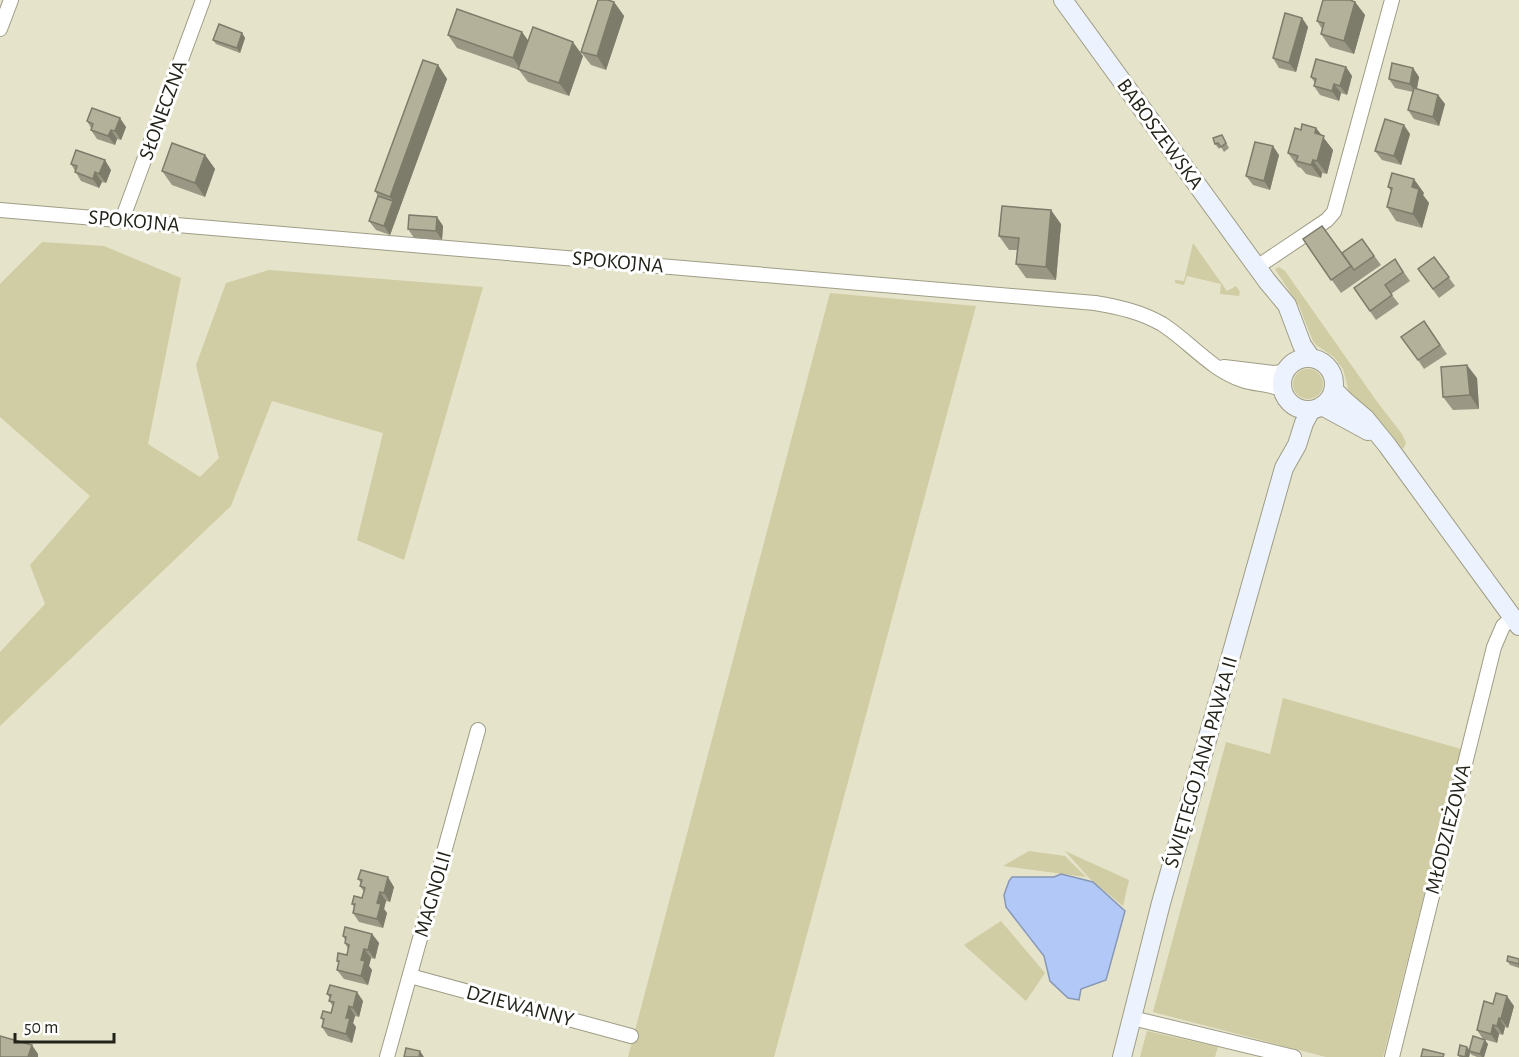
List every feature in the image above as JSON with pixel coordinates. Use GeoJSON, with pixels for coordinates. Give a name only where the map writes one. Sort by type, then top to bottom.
{"type":"FeatureCollection","features":[{"type":"Feature","properties":{"kind":"street"},"geometry":{"type":"LineString","coordinates":[[0,29],[11,0]]}},
{"type":"Feature","properties":{"kind":"street","name":"SŁONECZNA"},"geometry":{"type":"LineString","coordinates":[[122,220],[204,0]]}},
{"type":"Feature","properties":{"kind":"street","name":"BABOSZEWSKA"},"geometry":{"type":"LineString","coordinates":[[1063,0],[1287,305],[1302,345],[1311,358]]}},
{"type":"Feature","properties":{"kind":"street"},"geometry":{"type":"LineString","coordinates":[[1257,267],[1327,220],[1334,212],[1392,0]]}},
{"type":"Feature","properties":{"kind":"street","name":"SPOKOJNA"},"geometry":{"type":"LineString","coordinates":[[0,210],[1095,303],[1136,312],[1163,325],[1207,361],[1219,367],[1273,373],[1287,383]]}},
{"type":"Feature","properties":{"kind":"street","name":"BABOSZEWSKA"},"geometry":{"type":"LineString","coordinates":[[1274,290],[1277,309],[1290,348],[1287,383]]}},
{"type":"Feature","properties":{"kind":"street"},"geometry":{"type":"LineString","coordinates":[[1317,408],[1332,396],[1333,375],[1330,369],[1318,360],[1311,358],[1297,360],[1287,383],[1297,408],[1317,408],[1337,412],[1354,425],[1377,435]]}},
{"type":"Feature","properties":{"kind":"street","name":"ŚWIĘTEGO JANA PAWŁA II"},"geometry":{"type":"LineString","coordinates":[[1122,1057],[1161,903],[1284,468],[1286,441],[1291,423],[1287,383]]}},
{"type":"Feature","properties":{"kind":"street"},"geometry":{"type":"LineString","coordinates":[[1334,390],[1365,418],[1515,622]]}},
{"type":"Feature","properties":{"kind":"street","name":"ŚWIĘTEGO JANA PAWŁA II"},"geometry":{"type":"LineString","coordinates":[[1284,468],[1304,423],[1317,408]]}},
{"type":"Feature","properties":{"kind":"street","name":"MŁODZIEŻOWA"},"geometry":{"type":"LineString","coordinates":[[1392,1057],[1494,647],[1503,626],[1515,622]]}},
{"type":"Feature","properties":{"kind":"street","name":"MAGNOLII"},"geometry":{"type":"LineString","coordinates":[[387,1057],[478,730]]}},
{"type":"Feature","properties":{"kind":"street","name":"DZIEWANNY"},"geometry":{"type":"LineString","coordinates":[[410,976],[631,1035]]}},
{"type":"Feature","properties":{"kind":"street"},"geometry":{"type":"LineString","coordinates":[[1132,1018],[1294,1057]]}},
{"type":"Feature","properties":{"kind":"shaded area"},"geometry":{"type":"Polygon","coordinates":[[[42,242],[104,246],[181,278],[148,444],[200,477],[219,458],[196,365],[226,283],[269,270],[483,287],[404,560],[357,540],[383,433],[272,401],[231,506],[0,726],[0,652],[45,604],[30,565],[90,496],[0,417],[0,284],[42,242]]]}},
{"type":"Feature","properties":{"kind":"shaded area"},"geometry":{"type":"Polygon","coordinates":[[[1193,243],[1227,291],[1236,286],[1240,292],[1239,296],[1220,294],[1221,284],[1187,276],[1184,285],[1175,283],[1175,280],[1184,281],[1193,243]]]}},
{"type":"Feature","properties":{"kind":"shaded area"},"geometry":{"type":"Polygon","coordinates":[[[1279,267],[1285,271],[1402,434],[1406,443],[1403,449],[1379,420],[1349,392],[1343,369],[1334,357],[1313,341],[1299,306],[1275,269],[1279,267]]]}},
{"type":"Feature","properties":{"kind":"shaded area"},"geometry":{"type":"Polygon","coordinates":[[[830,293],[976,306],[774,1057],[628,1057],[830,293]]]}},
{"type":"Feature","properties":{"kind":"shaded area"},"geometry":{"type":"Polygon","coordinates":[[[1308,369],[1318,374],[1323,384],[1318,394],[1308,399],[1298,394],[1293,384],[1298,374],[1308,369]]]}},
{"type":"Feature","properties":{"kind":"shaded area"},"geometry":{"type":"Polygon","coordinates":[[[1283,698],[1461,749],[1383,1057],[1326,1057],[1153,1012],[1226,742],[1270,754],[1283,698]]]}},
{"type":"Feature","properties":{"kind":"shaded area"},"geometry":{"type":"Polygon","coordinates":[[[1029,851],[1065,856],[1086,877],[1003,866],[1029,851]]]}},
{"type":"Feature","properties":{"kind":"shaded area"},"geometry":{"type":"Polygon","coordinates":[[[1065,851],[1129,880],[1123,906],[1089,878],[1065,851]]]}},
{"type":"Feature","properties":{"kind":"shaded area"},"geometry":{"type":"Polygon","coordinates":[[[1001,921],[1045,973],[1026,1001],[964,945],[1001,921]]]}},
{"type":"Feature","properties":{"kind":"shaded area"},"geometry":{"type":"Polygon","coordinates":[[[1147,1031],[1218,1047],[1215,1057],[1140,1057],[1147,1031]]]}},
{"type":"Feature","properties":{"kind":"water"},"geometry":{"type":"Polygon","coordinates":[[[1061,874],[1093,882],[1125,911],[1106,980],[1081,989],[1079,1000],[1068,998],[1050,981],[1044,956],[1006,907],[1004,895],[1012,877],[1054,877],[1061,874]]]}},
{"type":"Feature","properties":{"kind":"building"},"geometry":{"type":"Polygon","coordinates":[[[598,0],[614,2],[597,56],[581,52],[598,0]]]}},
{"type":"Feature","properties":{"kind":"building"},"geometry":{"type":"Polygon","coordinates":[[[1323,0],[1355,2],[1344,41],[1321,34],[1324,23],[1317,21],[1323,0]]]}},
{"type":"Feature","properties":{"kind":"building"},"geometry":{"type":"Polygon","coordinates":[[[457,9],[522,32],[513,58],[448,35],[457,9]]]}},
{"type":"Feature","properties":{"kind":"building"},"geometry":{"type":"Polygon","coordinates":[[[1285,13],[1302,18],[1289,63],[1273,58],[1285,13]]]}},
{"type":"Feature","properties":{"kind":"building"},"geometry":{"type":"Polygon","coordinates":[[[219,24],[242,33],[237,48],[213,40],[219,24]]]}},
{"type":"Feature","properties":{"kind":"building"},"geometry":{"type":"Polygon","coordinates":[[[533,27],[573,42],[559,83],[518,69],[533,27]]]}},
{"type":"Feature","properties":{"kind":"building"},"geometry":{"type":"Polygon","coordinates":[[[1316,59],[1346,67],[1340,86],[1334,84],[1332,91],[1314,86],[1316,79],[1311,77],[1316,59]]]}},
{"type":"Feature","properties":{"kind":"building"},"geometry":{"type":"Polygon","coordinates":[[[423,60],[438,65],[390,197],[375,191],[423,60]]]}},
{"type":"Feature","properties":{"kind":"building"},"geometry":{"type":"Polygon","coordinates":[[[1392,63],[1413,68],[1410,84],[1389,79],[1392,63]]]}},
{"type":"Feature","properties":{"kind":"building"},"geometry":{"type":"Polygon","coordinates":[[[1414,88],[1438,95],[1433,117],[1408,110],[1414,88]]]}},
{"type":"Feature","properties":{"kind":"building"},"geometry":{"type":"Polygon","coordinates":[[[92,108],[120,118],[115,131],[111,130],[108,136],[91,130],[93,124],[87,121],[92,108]]]}},
{"type":"Feature","properties":{"kind":"building"},"geometry":{"type":"Polygon","coordinates":[[[1385,119],[1404,125],[1394,156],[1375,151],[1385,119]]]}},
{"type":"Feature","properties":{"kind":"building"},"geometry":{"type":"Polygon","coordinates":[[[1302,124],[1316,128],[1315,133],[1324,136],[1317,161],[1313,160],[1311,165],[1296,161],[1298,156],[1288,153],[1295,128],[1301,130],[1302,124]]]}},
{"type":"Feature","properties":{"kind":"building"},"geometry":{"type":"Polygon","coordinates":[[[1222,135],[1226,143],[1221,147],[1218,143],[1215,144],[1213,138],[1222,135]]]}},
{"type":"Feature","properties":{"kind":"building"},"geometry":{"type":"Polygon","coordinates":[[[1255,142],[1273,146],[1264,181],[1246,176],[1255,142]]]}},
{"type":"Feature","properties":{"kind":"building"},"geometry":{"type":"Polygon","coordinates":[[[172,143],[205,155],[195,183],[162,171],[172,143]]]}},
{"type":"Feature","properties":{"kind":"building"},"geometry":{"type":"Polygon","coordinates":[[[76,150],[105,160],[99,174],[95,172],[93,179],[75,172],[77,166],[71,164],[76,150]]]}},
{"type":"Feature","properties":{"kind":"building"},"geometry":{"type":"Polygon","coordinates":[[[1392,173],[1414,179],[1412,187],[1419,189],[1413,214],[1387,207],[1392,188],[1388,187],[1392,173]]]}},
{"type":"Feature","properties":{"kind":"building"},"geometry":{"type":"Polygon","coordinates":[[[378,196],[393,201],[384,226],[369,221],[378,196]]]}},
{"type":"Feature","properties":{"kind":"building"},"geometry":{"type":"Polygon","coordinates":[[[1002,206],[1051,210],[1046,267],[1016,264],[1019,238],[999,236],[1002,206]]]}},
{"type":"Feature","properties":{"kind":"building"},"geometry":{"type":"Polygon","coordinates":[[[409,215],[437,217],[436,231],[408,229],[409,215]]]}},
{"type":"Feature","properties":{"kind":"building"},"geometry":{"type":"Polygon","coordinates":[[[1322,226],[1351,266],[1331,280],[1303,239],[1322,226]]]}},
{"type":"Feature","properties":{"kind":"building"},"geometry":{"type":"Polygon","coordinates":[[[1362,239],[1374,256],[1354,270],[1342,253],[1362,239]]]}},
{"type":"Feature","properties":{"kind":"building"},"geometry":{"type":"Polygon","coordinates":[[[1434,257],[1449,277],[1433,289],[1418,269],[1434,257]]]}},
{"type":"Feature","properties":{"kind":"building"},"geometry":{"type":"Polygon","coordinates":[[[1395,259],[1403,272],[1385,285],[1392,295],[1370,311],[1354,288],[1395,259]]]}},
{"type":"Feature","properties":{"kind":"building"},"geometry":{"type":"Polygon","coordinates":[[[1424,321],[1440,345],[1418,360],[1401,337],[1424,321]]]}},
{"type":"Feature","properties":{"kind":"building"},"geometry":{"type":"Polygon","coordinates":[[[1467,365],[1470,395],[1443,397],[1441,367],[1467,365]]]}},
{"type":"Feature","properties":{"kind":"building"},"geometry":{"type":"Polygon","coordinates":[[[361,870],[388,877],[384,893],[380,892],[377,903],[381,904],[377,919],[353,913],[354,896],[362,898],[365,888],[360,886],[362,880],[358,879],[361,870]]]}},
{"type":"Feature","properties":{"kind":"building"},"geometry":{"type":"Polygon","coordinates":[[[345,927],[372,934],[368,950],[364,949],[361,960],[365,961],[361,976],[337,970],[338,953],[347,955],[349,945],[345,943],[346,937],[343,936],[345,927]]]}},
{"type":"Feature","properties":{"kind":"building"},"geometry":{"type":"Polygon","coordinates":[[[1508,956],[1519,959],[1519,964],[1507,961],[1508,956]]]}},
{"type":"Feature","properties":{"kind":"building"},"geometry":{"type":"Polygon","coordinates":[[[330,985],[357,992],[353,1008],[349,1006],[346,1018],[350,1018],[346,1034],[322,1027],[323,1011],[331,1013],[334,1002],[329,1001],[331,995],[327,994],[330,985]]]}},
{"type":"Feature","properties":{"kind":"building"},"geometry":{"type":"Polygon","coordinates":[[[1496,993],[1507,996],[1501,1019],[1499,1018],[1497,1026],[1493,1025],[1491,1034],[1477,1030],[1484,1001],[1493,1004],[1496,993]]]}},
{"type":"Feature","properties":{"kind":"building"},"geometry":{"type":"Polygon","coordinates":[[[0,1036],[32,1045],[28,1057],[0,1057],[0,1036]]]}},
{"type":"Feature","properties":{"kind":"building"},"geometry":{"type":"Polygon","coordinates":[[[1473,1036],[1485,1040],[1480,1054],[1469,1051],[1473,1036]]]}},
{"type":"Feature","properties":{"kind":"building"},"geometry":{"type":"Polygon","coordinates":[[[1460,1045],[1467,1047],[1465,1057],[1458,1055],[1460,1045]]]}},
{"type":"Feature","properties":{"kind":"building"},"geometry":{"type":"Polygon","coordinates":[[[406,1048],[420,1051],[419,1057],[404,1057],[406,1048]]]}},
{"type":"Feature","properties":{"kind":"building"},"geometry":{"type":"Polygon","coordinates":[[[1423,1049],[1444,1054],[1443,1057],[1421,1057],[1423,1049]]]}}]}
